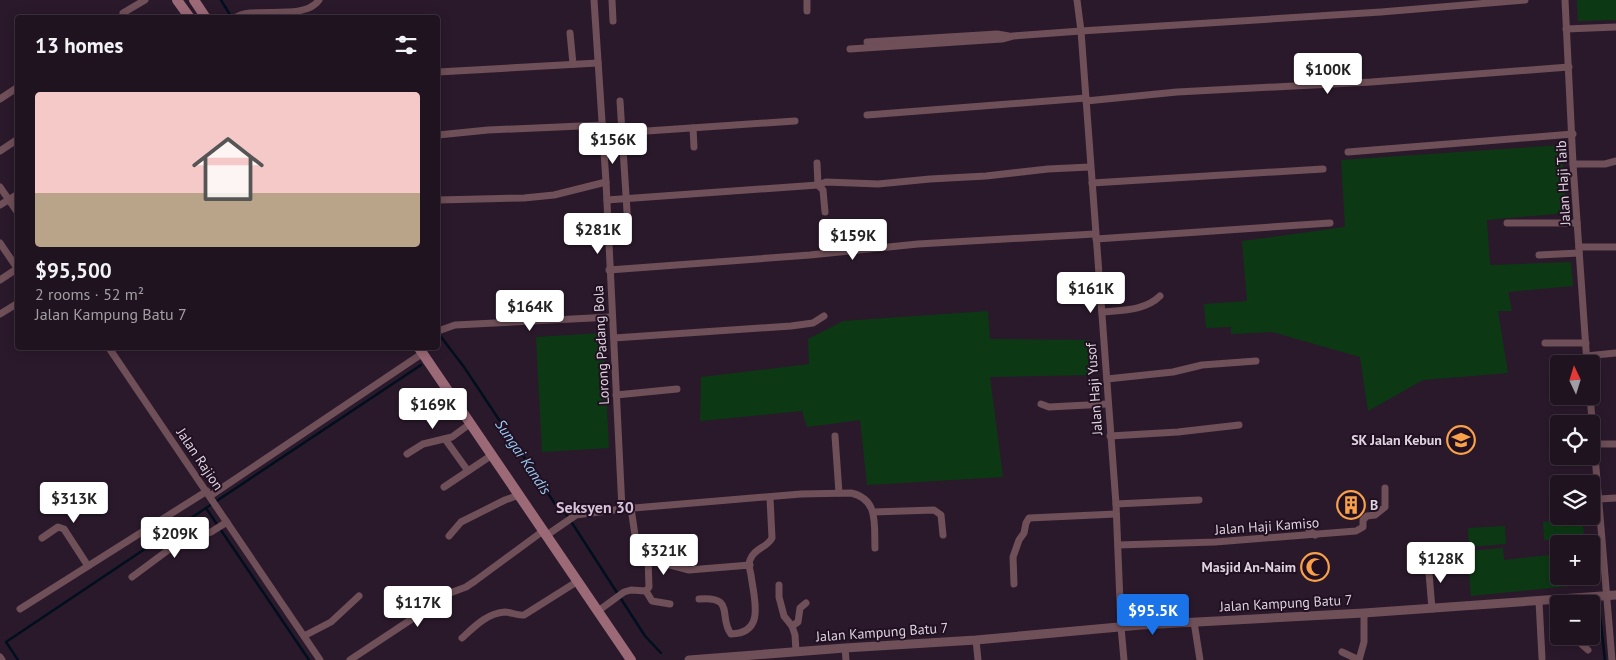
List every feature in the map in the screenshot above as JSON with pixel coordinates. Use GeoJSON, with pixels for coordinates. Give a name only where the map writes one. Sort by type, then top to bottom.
{"type":"FeatureCollection","features":[{"type":"Feature","properties":{"kind":"main road"},"geometry":{"type":"LineString","coordinates":[[177,0],[188,15]]}},
{"type":"Feature","properties":{"kind":"main road"},"geometry":{"type":"LineString","coordinates":[[194,0],[204,15]]}},
{"type":"Feature","properties":{"kind":"main road"},"geometry":{"type":"LineString","coordinates":[[421,350],[631,660]]}},
{"type":"Feature","properties":{"kind":"street"},"geometry":{"type":"LineString","coordinates":[[123,13],[145,0]]}},
{"type":"Feature","properties":{"kind":"street"},"geometry":{"type":"LineString","coordinates":[[247,15],[300,10],[315,6],[319,0]]}},
{"type":"Feature","properties":{"kind":"street","name":"Lorong Padang Bola"},"geometry":{"type":"LineString","coordinates":[[594,0],[607,200],[622,509]]}},
{"type":"Feature","properties":{"kind":"street"},"geometry":{"type":"LineString","coordinates":[[612,0],[613,20]]}},
{"type":"Feature","properties":{"kind":"street"},"geometry":{"type":"LineString","coordinates":[[807,0],[807,10]]}},
{"type":"Feature","properties":{"kind":"street","name":"Jalan Haji Yusof"},"geometry":{"type":"LineString","coordinates":[[1078,0],[1116,504],[1124,660]]}},
{"type":"Feature","properties":{"kind":"street"},"geometry":{"type":"LineString","coordinates":[[867,42],[998,34],[1013,36],[1381,12],[1525,0]]}},
{"type":"Feature","properties":{"kind":"street","name":"Jalan Haji Taib"},"geometry":{"type":"LineString","coordinates":[[1565,0],[1573,164],[1586,355]]}},
{"type":"Feature","properties":{"kind":"street"},"geometry":{"type":"LineString","coordinates":[[1566,29],[1616,27]]}},
{"type":"Feature","properties":{"kind":"street"},"geometry":{"type":"LineString","coordinates":[[570,33],[573,64]]}},
{"type":"Feature","properties":{"kind":"street"},"geometry":{"type":"LineString","coordinates":[[850,50],[1002,40],[1013,36]]}},
{"type":"Feature","properties":{"kind":"street"},"geometry":{"type":"LineString","coordinates":[[440,72],[598,63]]}},
{"type":"Feature","properties":{"kind":"street"},"geometry":{"type":"LineString","coordinates":[[867,115],[1177,92],[1371,82],[1569,67]]}},
{"type":"Feature","properties":{"kind":"street"},"geometry":{"type":"LineString","coordinates":[[0,99],[15,89]]}},
{"type":"Feature","properties":{"kind":"street"},"geometry":{"type":"LineString","coordinates":[[620,101],[628,227]]}},
{"type":"Feature","properties":{"kind":"street"},"geometry":{"type":"LineString","coordinates":[[603,134],[795,121]]}},
{"type":"Feature","properties":{"kind":"street"},"geometry":{"type":"LineString","coordinates":[[440,135],[488,130],[602,125]]}},
{"type":"Feature","properties":{"kind":"street"},"geometry":{"type":"LineString","coordinates":[[693,128],[694,147]]}},
{"type":"Feature","properties":{"kind":"street"},"geometry":{"type":"LineString","coordinates":[[1348,152],[1573,134]]}},
{"type":"Feature","properties":{"kind":"street"},"geometry":{"type":"LineString","coordinates":[[0,151],[15,141]]}},
{"type":"Feature","properties":{"kind":"street"},"geometry":{"type":"LineString","coordinates":[[1573,164],[1605,164],[1616,161]]}},
{"type":"Feature","properties":{"kind":"street"},"geometry":{"type":"LineString","coordinates":[[817,163],[818,185],[823,190],[825,212]]}},
{"type":"Feature","properties":{"kind":"street"},"geometry":{"type":"LineString","coordinates":[[607,200],[818,185],[826,182],[878,184],[1090,167]]}},
{"type":"Feature","properties":{"kind":"street"},"geometry":{"type":"LineString","coordinates":[[1092,183],[1323,169]]}},
{"type":"Feature","properties":{"kind":"street"},"geometry":{"type":"LineString","coordinates":[[440,200],[524,198],[554,195],[606,182]]}},
{"type":"Feature","properties":{"kind":"street"},"geometry":{"type":"LineString","coordinates":[[0,187],[4,202],[15,211]]}},
{"type":"Feature","properties":{"kind":"street"},"geometry":{"type":"LineString","coordinates":[[4,202],[15,196]]}},
{"type":"Feature","properties":{"kind":"street"},"geometry":{"type":"LineString","coordinates":[[609,270],[810,255],[918,244],[1095,237],[1330,223]]}},
{"type":"Feature","properties":{"kind":"street"},"geometry":{"type":"LineString","coordinates":[[1507,223],[1577,223]]}},
{"type":"Feature","properties":{"kind":"street"},"geometry":{"type":"LineString","coordinates":[[0,242],[15,265]]}},
{"type":"Feature","properties":{"kind":"street"},"geometry":{"type":"LineString","coordinates":[[1540,254],[1616,247]]}},
{"type":"Feature","properties":{"kind":"street"},"geometry":{"type":"LineString","coordinates":[[0,280],[15,269]]}},
{"type":"Feature","properties":{"kind":"street"},"geometry":{"type":"LineString","coordinates":[[1102,312],[1134,309],[1153,303],[1160,296]]}},
{"type":"Feature","properties":{"kind":"street"},"geometry":{"type":"LineString","coordinates":[[0,314],[15,305]]}},
{"type":"Feature","properties":{"kind":"street"},"geometry":{"type":"LineString","coordinates":[[614,338],[791,326],[813,323],[824,316]]}},
{"type":"Feature","properties":{"kind":"street"},"geometry":{"type":"LineString","coordinates":[[440,330],[455,325],[612,317]]}},
{"type":"Feature","properties":{"kind":"street"},"geometry":{"type":"LineString","coordinates":[[1545,343],[1586,343]]}},
{"type":"Feature","properties":{"kind":"street","name":"Jalan Rajion"},"geometry":{"type":"LineString","coordinates":[[110,350],[320,660]]}},
{"type":"Feature","properties":{"kind":"street"},"geometry":{"type":"LineString","coordinates":[[20,609],[190,502],[210,498],[421,350]]}},
{"type":"Feature","properties":{"kind":"street"},"geometry":{"type":"LineString","coordinates":[[1596,355],[1616,353]]}},
{"type":"Feature","properties":{"kind":"street"},"geometry":{"type":"LineString","coordinates":[[1106,379],[1256,361]]}},
{"type":"Feature","properties":{"kind":"street"},"geometry":{"type":"LineString","coordinates":[[616,395],[677,390]]}},
{"type":"Feature","properties":{"kind":"street"},"geometry":{"type":"LineString","coordinates":[[1041,404],[1049,407],[1107,404]]}},
{"type":"Feature","properties":{"kind":"street"},"geometry":{"type":"LineString","coordinates":[[407,454],[423,444],[452,437],[470,423]]}},
{"type":"Feature","properties":{"kind":"street"},"geometry":{"type":"LineString","coordinates":[[1110,436],[1178,432],[1239,425]]}},
{"type":"Feature","properties":{"kind":"street"},"geometry":{"type":"LineString","coordinates":[[835,436],[838,493]]}},
{"type":"Feature","properties":{"kind":"street"},"geometry":{"type":"LineString","coordinates":[[445,439],[468,470]]}},
{"type":"Feature","properties":{"kind":"street"},"geometry":{"type":"LineString","coordinates":[[1600,444],[1616,444]]}},
{"type":"Feature","properties":{"kind":"street"},"geometry":{"type":"LineString","coordinates":[[444,487],[492,455]]}},
{"type":"Feature","properties":{"kind":"street","name":"Jalan Haji Kamiso"},"geometry":{"type":"LineString","coordinates":[[1118,545],[1215,542],[1356,531],[1364,527],[1363,520],[1367,516],[1376,515],[1385,507],[1385,488]]}},
{"type":"Feature","properties":{"kind":"street"},"geometry":{"type":"LineString","coordinates":[[350,660],[424,611],[442,596],[471,584],[545,533],[576,515],[632,508],[838,493],[859,495],[872,506],[876,548]]}},
{"type":"Feature","properties":{"kind":"street"},"geometry":{"type":"LineString","coordinates":[[449,536],[461,522],[519,495]]}},
{"type":"Feature","properties":{"kind":"street"},"geometry":{"type":"LineString","coordinates":[[699,600],[709,598],[721,603],[724,607],[727,628],[731,634],[742,634],[751,627],[756,615],[749,560],[755,551],[770,542],[772,538],[770,498]]}},
{"type":"Feature","properties":{"kind":"street"},"geometry":{"type":"LineString","coordinates":[[1600,499],[1616,498]]}},
{"type":"Feature","properties":{"kind":"street"},"geometry":{"type":"LineString","coordinates":[[1116,504],[1200,500]]}},
{"type":"Feature","properties":{"kind":"street"},"geometry":{"type":"LineString","coordinates":[[1600,507],[1611,595],[1612,660]]}},
{"type":"Feature","properties":{"kind":"street"},"geometry":{"type":"LineString","coordinates":[[632,508],[636,542],[648,559],[649,587],[646,591]]}},
{"type":"Feature","properties":{"kind":"street"},"geometry":{"type":"LineString","coordinates":[[873,512],[934,510],[941,515],[943,535]]}},
{"type":"Feature","properties":{"kind":"street"},"geometry":{"type":"LineString","coordinates":[[1014,584],[1013,556],[1029,518],[1116,514]]}},
{"type":"Feature","properties":{"kind":"street"},"geometry":{"type":"LineString","coordinates":[[132,577],[175,545],[212,532],[226,523]]}},
{"type":"Feature","properties":{"kind":"street"},"geometry":{"type":"LineString","coordinates":[[1303,523],[1315,535]]}},
{"type":"Feature","properties":{"kind":"street"},"geometry":{"type":"LineString","coordinates":[[42,538],[58,527],[64,529],[88,566]]}},
{"type":"Feature","properties":{"kind":"street"},"geometry":{"type":"LineString","coordinates":[[648,559],[689,570],[750,565]]}},
{"type":"Feature","properties":{"kind":"street"},"geometry":{"type":"LineString","coordinates":[[1428,560],[1432,609]]}},
{"type":"Feature","properties":{"kind":"street"},"geometry":{"type":"LineString","coordinates":[[462,638],[482,620],[506,612],[516,616],[524,616],[578,581]]}},
{"type":"Feature","properties":{"kind":"street"},"geometry":{"type":"LineString","coordinates":[[779,584],[779,597],[785,620],[792,626],[795,635],[796,651]]}},
{"type":"Feature","properties":{"kind":"street"},"geometry":{"type":"LineString","coordinates":[[598,611],[624,592],[631,590],[646,591]]}},
{"type":"Feature","properties":{"kind":"street"},"geometry":{"type":"LineString","coordinates":[[646,591],[652,601],[670,604]]}},
{"type":"Feature","properties":{"kind":"street"},"geometry":{"type":"LineString","coordinates":[[304,636],[330,622],[359,596]]}},
{"type":"Feature","properties":{"kind":"street"},"geometry":{"type":"LineString","coordinates":[[1539,601],[1542,658]]}},
{"type":"Feature","properties":{"kind":"street","name":"Jalan Kampung Batu 7"},"geometry":{"type":"LineString","coordinates":[[689,660],[796,651],[976,640],[1121,627],[1550,601]]}},
{"type":"Feature","properties":{"kind":"street"},"geometry":{"type":"LineString","coordinates":[[792,626],[798,622],[800,608],[806,603]]}},
{"type":"Feature","properties":{"kind":"street"},"geometry":{"type":"LineString","coordinates":[[1342,652],[1359,660],[1364,642],[1364,613]]}},
{"type":"Feature","properties":{"kind":"street"},"geometry":{"type":"LineString","coordinates":[[1194,622],[1200,660]]}},
{"type":"Feature","properties":{"kind":"street"},"geometry":{"type":"LineString","coordinates":[[976,640],[978,660]]}},
{"type":"Feature","properties":{"kind":"street"},"geometry":{"type":"LineString","coordinates":[[1582,645],[1588,650]]}},
{"type":"Feature","properties":{"kind":"street"},"geometry":{"type":"LineString","coordinates":[[845,648],[846,660]]}},
{"type":"Feature","properties":{"kind":"green space"},"geometry":{"type":"Polygon","coordinates":[[[1577,0],[1616,0],[1616,20],[1578,21],[1577,0]]]}},
{"type":"Feature","properties":{"kind":"green space"},"geometry":{"type":"Polygon","coordinates":[[[1561,145],[1567,213],[1487,220],[1490,265],[1571,262],[1573,286],[1508,292],[1512,311],[1498,311],[1508,373],[1423,380],[1368,411],[1360,357],[1272,332],[1231,334],[1231,327],[1206,328],[1204,304],[1247,301],[1242,241],[1345,227],[1341,160],[1561,145]]]}},
{"type":"Feature","properties":{"kind":"green space"},"geometry":{"type":"Polygon","coordinates":[[[988,311],[990,339],[1090,340],[1093,375],[990,377],[1003,477],[867,485],[860,420],[807,427],[802,411],[700,421],[701,377],[809,364],[808,339],[843,321],[988,311]]]}},
{"type":"Feature","properties":{"kind":"green space"},"geometry":{"type":"Polygon","coordinates":[[[603,333],[609,448],[542,452],[536,337],[603,333]]]}},
{"type":"Feature","properties":{"kind":"green space"},"geometry":{"type":"Polygon","coordinates":[[[1550,521],[1550,525],[1583,525],[1584,535],[1550,535],[1550,540],[1544,540],[1543,522],[1550,521]]]}},
{"type":"Feature","properties":{"kind":"green space"},"geometry":{"type":"Polygon","coordinates":[[[1505,526],[1506,544],[1469,547],[1468,528],[1505,526]]]}},
{"type":"Feature","properties":{"kind":"green space"},"geometry":{"type":"Polygon","coordinates":[[[1503,548],[1504,560],[1550,555],[1550,585],[1580,585],[1471,596],[1467,551],[1503,548]]]}},
{"type":"Feature","properties":{"kind":"waterway","name":"Sungai Kandis"},"geometry":{"type":"LineString","coordinates":[[221,0],[230,15]]}},
{"type":"Feature","properties":{"kind":"waterway","name":"Sungai Kandis"},"geometry":{"type":"LineString","coordinates":[[440,336],[464,367],[557,507],[566,514],[645,636],[661,653]]}},
{"type":"Feature","properties":{"kind":"waterway"},"geometry":{"type":"LineString","coordinates":[[206,508],[421,365]]}},
{"type":"Feature","properties":{"kind":"waterway"},"geometry":{"type":"LineString","coordinates":[[18,660],[6,642],[206,508],[309,660]]}},
{"type":"Feature","properties":{"kind":"waterway"},"geometry":{"type":"LineString","coordinates":[[1600,616],[1605,660]]}},
{"type":"Feature","properties":{"kind":"place","name":"SK Jalan Kebun"},"geometry":{"type":"Point","coordinates":[1461,440]}},
{"type":"Feature","properties":{"kind":"place","name":"B"},"geometry":{"type":"Point","coordinates":[1351,505]}},
{"type":"Feature","properties":{"kind":"place","name":"Masjid An-Naim"},"geometry":{"type":"Point","coordinates":[1315,567]}},
{"type":"Feature","properties":{"kind":"district","name":"Seksyen 30"},"geometry":{"type":"Point","coordinates":[595,507]}}]}
